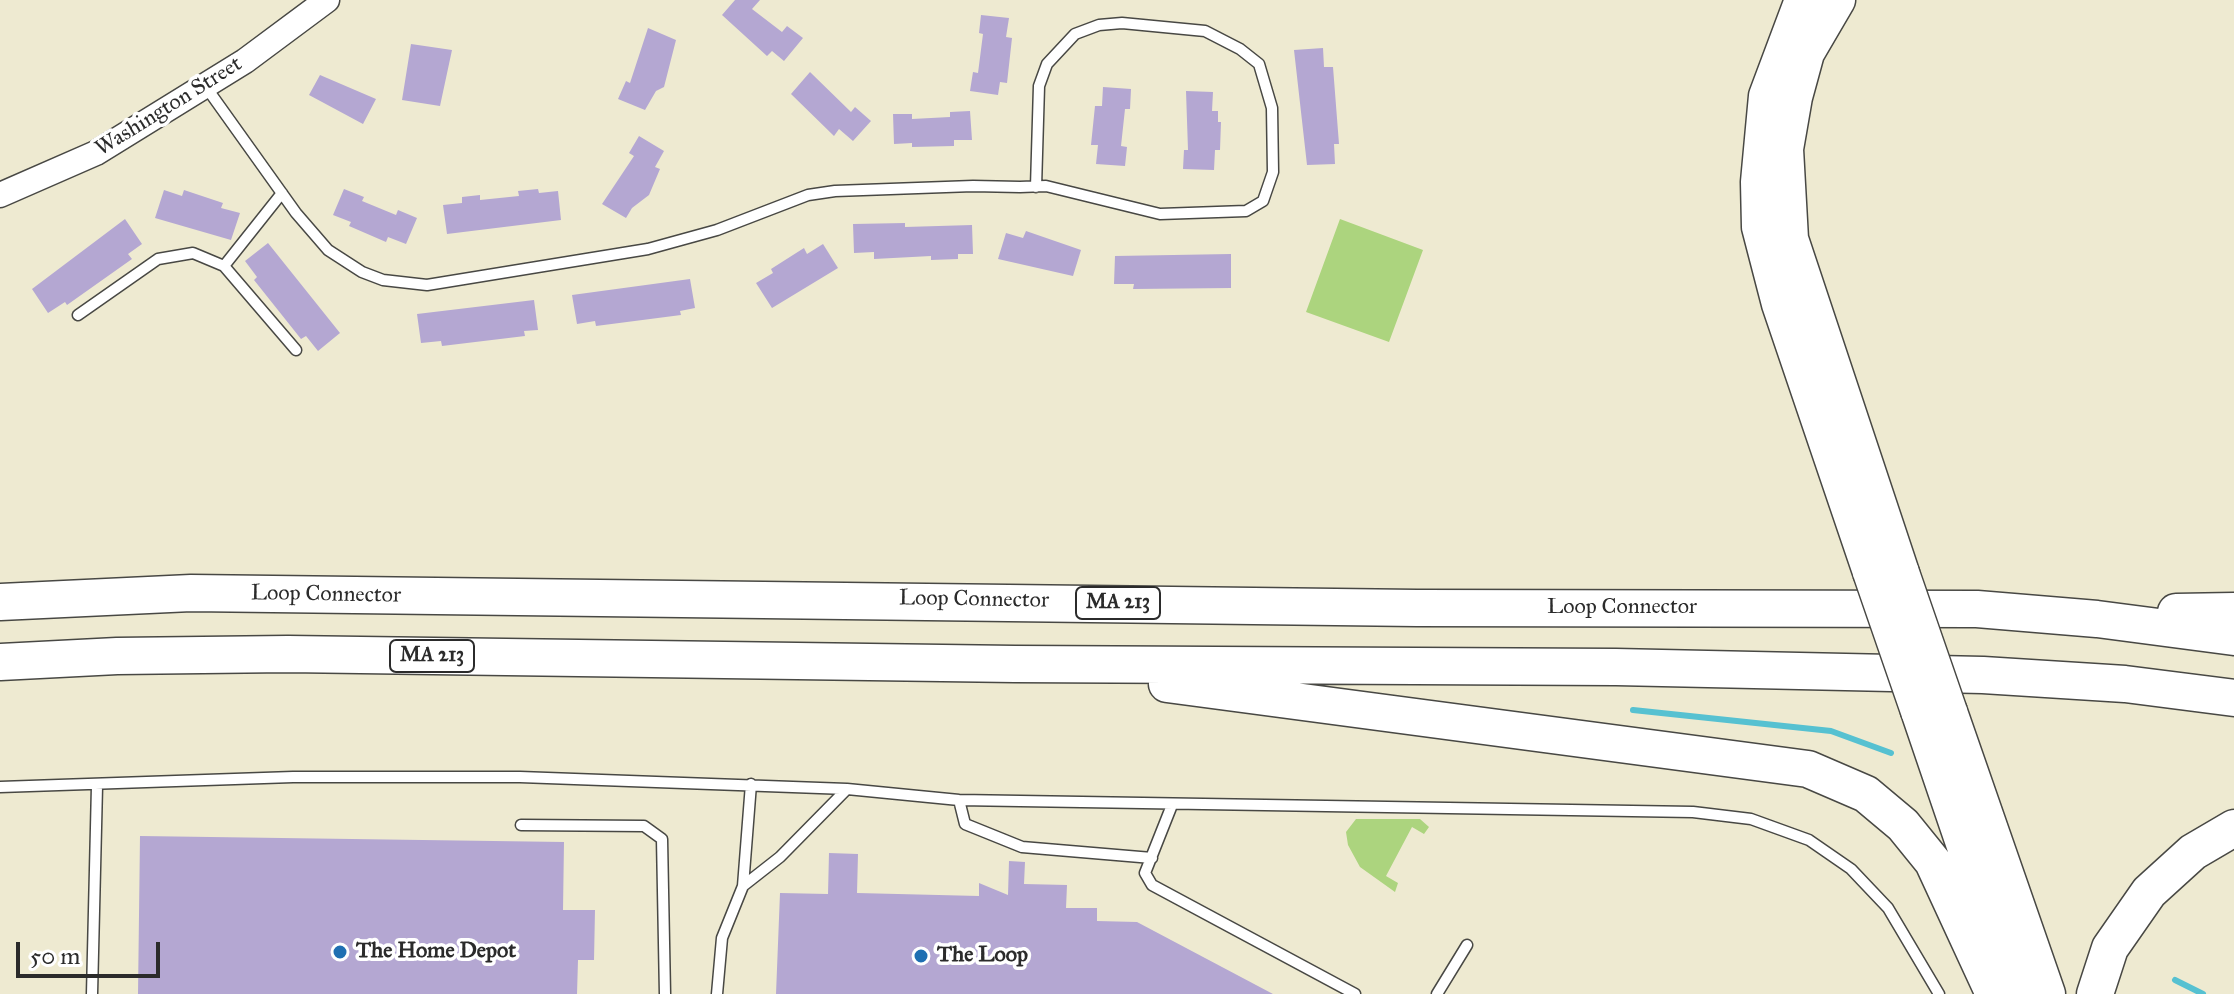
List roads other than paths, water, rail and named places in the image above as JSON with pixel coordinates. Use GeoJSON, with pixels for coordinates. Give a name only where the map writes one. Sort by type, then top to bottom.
{"type":"FeatureCollection","features":[{"type":"Feature","properties":{"kind":"highway"},"geometry":{"type":"LineString","coordinates":[[1803,0],[1767,96],[1759,182],[1760,227],[1780,304],[1886,573],[1934,712],[2047,994]]}},
{"type":"Feature","properties":{"kind":"highway"},"geometry":{"type":"LineString","coordinates":[[1837,0],[1806,53],[1794,97],[1785,149],[1790,239],[1886,573]]}},
{"type":"Feature","properties":{"kind":"highway","name":"Loop Connector"},"geometry":{"type":"LineString","coordinates":[[0,602],[191,593],[1417,608],[1977,609],[2234,637]]}},
{"type":"Feature","properties":{"kind":"highway"},"geometry":{"type":"LineString","coordinates":[[2050,615],[2234,611]]}},
{"type":"Feature","properties":{"kind":"highway","name":"MA 213"},"geometry":{"type":"LineString","coordinates":[[0,662],[117,656],[288,654],[1015,664],[1616,667],[1983,675],[2125,684],[2234,698]]}},
{"type":"Feature","properties":{"kind":"highway"},"geometry":{"type":"LineString","coordinates":[[1015,664],[1808,769],[1866,794],[1903,825],[1933,862],[1994,994]]}},
{"type":"Feature","properties":{"kind":"highway"},"geometry":{"type":"LineString","coordinates":[[1934,712],[2016,994]]}},
{"type":"Feature","properties":{"kind":"highway"},"geometry":{"type":"LineString","coordinates":[[2095,994],[2110,948],[2149,892],[2193,852],[2234,828]]}},
{"type":"Feature","properties":{"kind":"street","name":"Washington Street"},"geometry":{"type":"LineString","coordinates":[[0,195],[96,153],[245,61],[327,0]]}},
{"type":"Feature","properties":{"kind":"lane"},"geometry":{"type":"LineString","coordinates":[[205,86],[313,235],[344,263],[383,280],[427,285],[648,249],[717,230],[808,195],[835,191],[1036,187],[1071,190],[1160,214],[1229,213],[1256,207],[1268,191],[1274,152],[1272,108],[1259,64],[1240,49],[1205,31],[1122,23],[1099,25],[1075,34],[1047,64],[1039,86],[1036,187]]}},
{"type":"Feature","properties":{"kind":"lane"},"geometry":{"type":"LineString","coordinates":[[224,266],[282,193]]}},
{"type":"Feature","properties":{"kind":"lane"},"geometry":{"type":"LineString","coordinates":[[78,315],[158,259],[193,253],[224,266],[296,350]]}},
{"type":"Feature","properties":{"kind":"lane"},"geometry":{"type":"LineString","coordinates":[[0,787],[324,777],[520,777],[847,789],[959,800],[1638,810],[1751,819],[1809,840],[1851,869],[1888,908],[1939,994]]}},
{"type":"Feature","properties":{"kind":"lane"},"geometry":{"type":"LineString","coordinates":[[717,994],[722,938],[743,886],[751,784]]}},
{"type":"Feature","properties":{"kind":"lane"},"geometry":{"type":"LineString","coordinates":[[92,994],[97,786]]}},
{"type":"Feature","properties":{"kind":"lane"},"geometry":{"type":"LineString","coordinates":[[743,886],[780,857],[847,789]]}},
{"type":"Feature","properties":{"kind":"lane"},"geometry":{"type":"LineString","coordinates":[[959,800],[965,824],[1022,847],[1152,858]]}},
{"type":"Feature","properties":{"kind":"lane"},"geometry":{"type":"LineString","coordinates":[[1172,805],[1145,873],[1152,885],[1355,994]]}},
{"type":"Feature","properties":{"kind":"lane"},"geometry":{"type":"LineString","coordinates":[[521,825],[644,826],[662,839],[665,994]]}},
{"type":"Feature","properties":{"kind":"lane"},"geometry":{"type":"LineString","coordinates":[[1437,994],[1467,945]]}},
{"type":"Feature","properties":{"kind":"waterway"},"geometry":{"type":"LineString","coordinates":[[1633,710],[1831,731],[1891,753]]}},
{"type":"Feature","properties":{"kind":"waterway"},"geometry":{"type":"LineString","coordinates":[[2175,980],[2203,994]]}},
{"type":"Feature","properties":{"kind":"place","name":"The Home Depot"},"geometry":{"type":"Point","coordinates":[340,952]}},
{"type":"Feature","properties":{"kind":"place","name":"The Loop"},"geometry":{"type":"Point","coordinates":[921,956]}}]}
